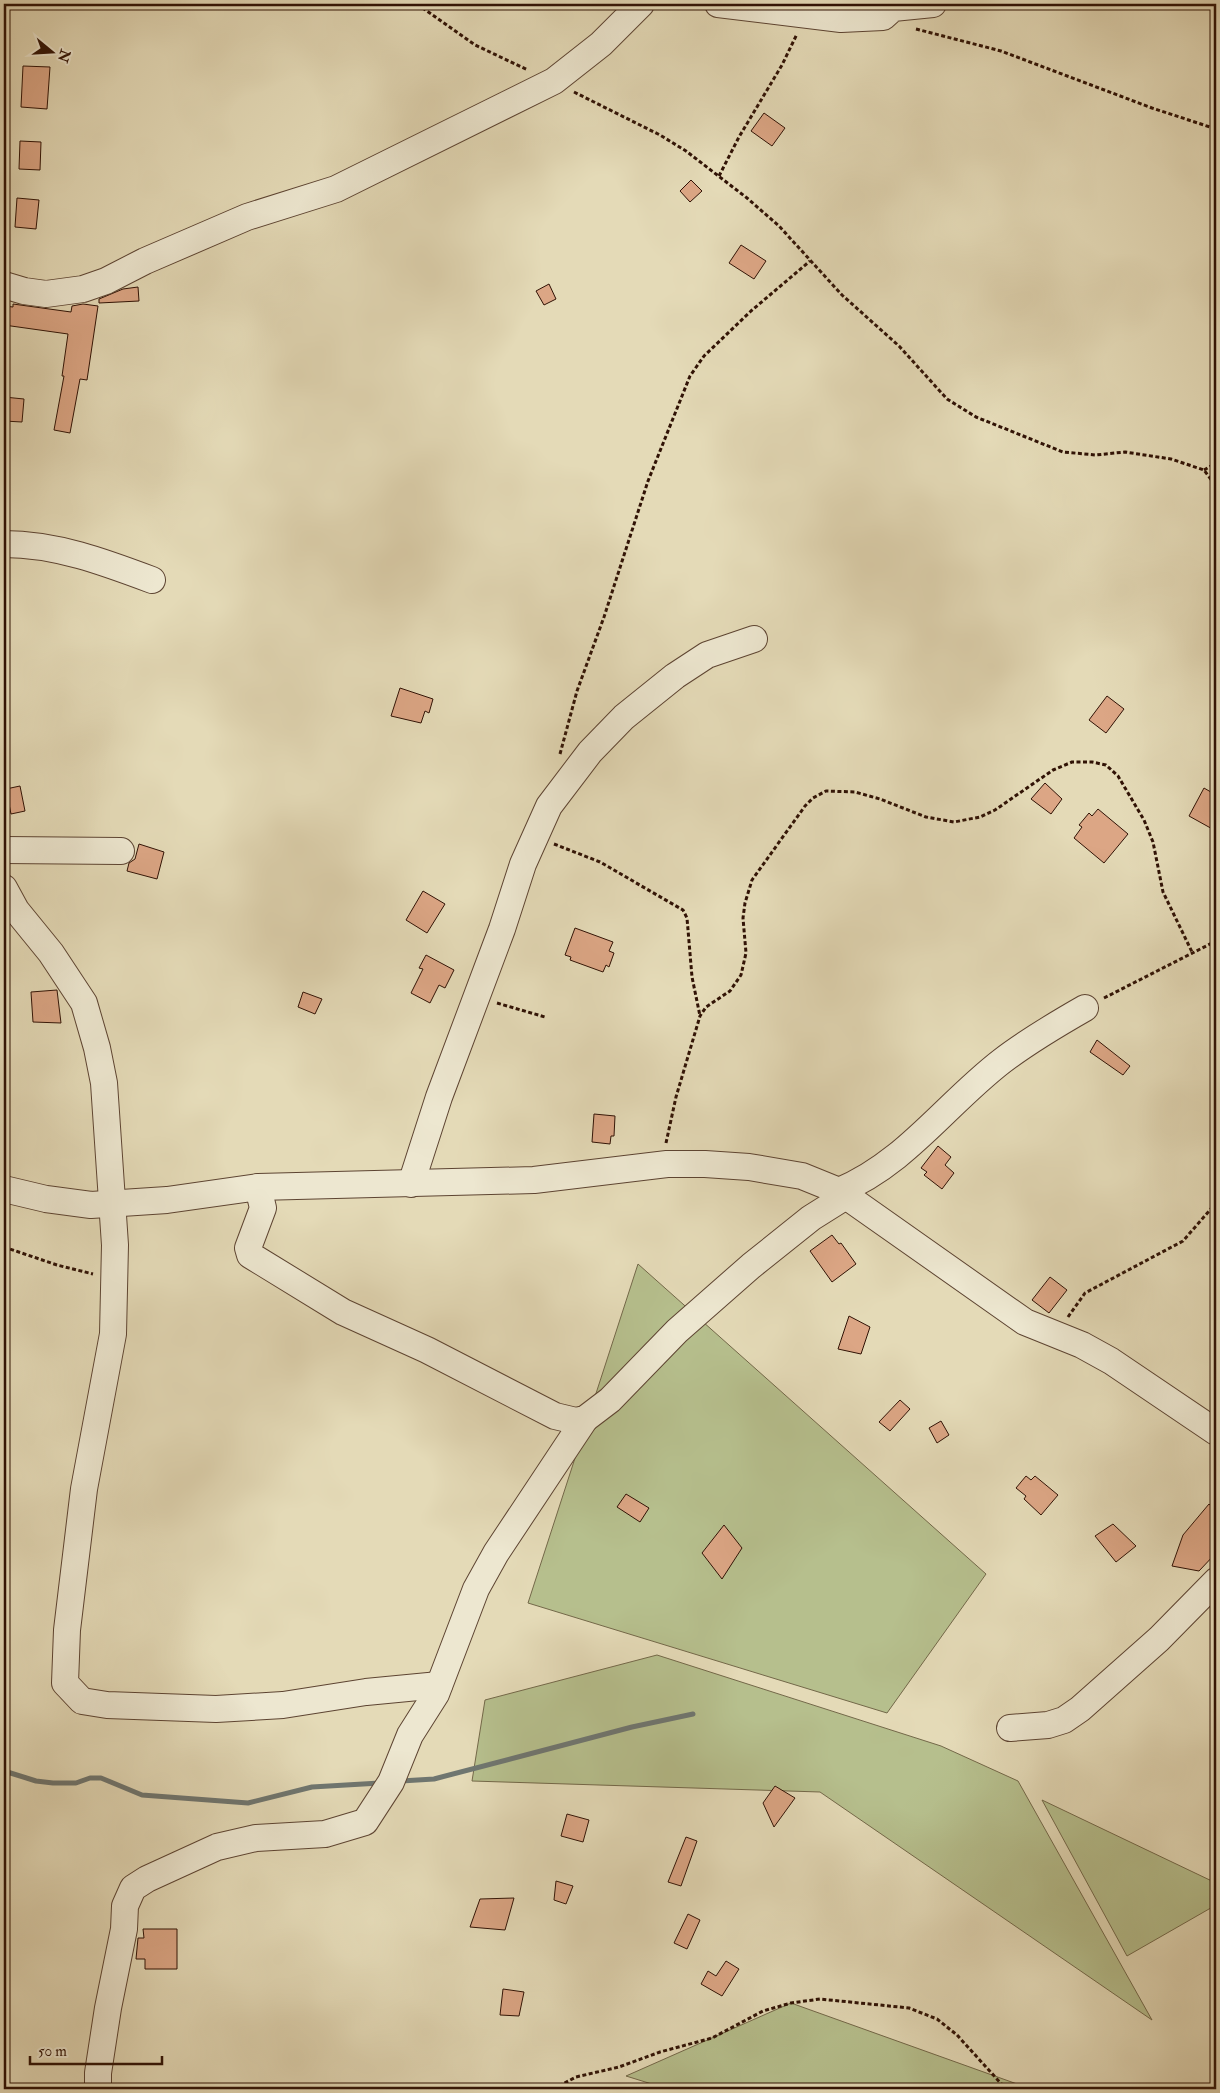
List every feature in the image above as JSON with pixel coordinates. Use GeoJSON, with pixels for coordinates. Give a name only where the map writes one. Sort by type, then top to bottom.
{"type":"FeatureCollection","features":[{"type":"Feature","properties":{"kind":"street"},"geometry":{"type":"LineString","coordinates":[[4,285],[46,294],[83,289],[106,281],[145,260],[247,217],[336,189],[554,82],[601,44],[641,4]]}},
{"type":"Feature","properties":{"kind":"street"},"geometry":{"type":"LineString","coordinates":[[718,4],[841,19],[883,17],[893,8],[933,4]]}},
{"type":"Feature","properties":{"kind":"street"},"geometry":{"type":"LineString","coordinates":[[4,544],[37,545],[76,553],[152,580]]}},
{"type":"Feature","properties":{"kind":"street"},"geometry":{"type":"LineString","coordinates":[[411,1184],[440,1097],[534,836],[550,806],[590,752],[624,717],[675,676],[707,655],[754,638]]}},
{"type":"Feature","properties":{"kind":"street"},"geometry":{"type":"LineString","coordinates":[[4,850],[121,852]]}},
{"type":"Feature","properties":{"kind":"street"},"geometry":{"type":"LineString","coordinates":[[4,888],[16,910],[71,981],[84,1003],[90,1020],[104,1083],[116,1279],[113,1334],[84,1488],[67,1630],[65,1683],[82,1701],[107,1705],[216,1709],[284,1705],[366,1692],[439,1685]]}},
{"type":"Feature","properties":{"kind":"street"},"geometry":{"type":"LineString","coordinates":[[98,2089],[98,2073],[108,2008],[124,1929],[126,1900],[130,1891],[147,1879],[217,1847],[256,1838],[326,1834],[365,1822],[391,1782],[410,1735],[436,1694],[476,1588],[496,1553],[586,1419],[610,1400],[677,1331],[751,1266],[842,1193],[894,1160],[1002,1061],[1047,1030],[1086,1008]]}},
{"type":"Feature","properties":{"kind":"street"},"geometry":{"type":"LineString","coordinates":[[4,1189],[91,1205],[168,1200],[258,1187],[534,1180],[666,1164],[706,1164],[778,1171],[802,1176],[842,1193],[1025,1322],[1082,1345],[1111,1361],[1216,1432]]}},
{"type":"Feature","properties":{"kind":"street"},"geometry":{"type":"LineString","coordinates":[[258,1187],[264,1208],[248,1248],[250,1255],[343,1312],[427,1350],[543,1410],[576,1421],[586,1419]]}},
{"type":"Feature","properties":{"kind":"street"},"geometry":{"type":"LineString","coordinates":[[1010,1728],[1048,1725],[1064,1720],[1080,1709],[1159,1639],[1216,1581]]}},
{"type":"Feature","properties":{"kind":"path"},"geometry":{"type":"LineString","coordinates":[[417,4],[475,45],[647,127],[686,151],[720,176],[779,226],[842,295],[899,346],[946,399],[976,417],[1063,452],[1086,455],[1125,452],[1148,454],[1204,470],[1216,486]]}},
{"type":"Feature","properties":{"kind":"path"},"geometry":{"type":"LineString","coordinates":[[720,176],[739,137],[785,60],[805,15]]}},
{"type":"Feature","properties":{"kind":"path"},"geometry":{"type":"LineString","coordinates":[[883,17],[918,29],[1001,51],[1152,108],[1216,129]]}},
{"type":"Feature","properties":{"kind":"path"},"geometry":{"type":"LineString","coordinates":[[560,756],[577,692],[604,617],[648,481],[690,376],[704,356],[751,311],[810,261]]}},
{"type":"Feature","properties":{"kind":"path"},"geometry":{"type":"LineString","coordinates":[[1204,470],[1216,463]]}},
{"type":"Feature","properties":{"kind":"path"},"geometry":{"type":"LineString","coordinates":[[666,1164],[666,1139],[670,1119],[700,1016],[713,1001],[730,991],[741,975],[746,953],[743,918],[744,903],[752,880],[805,806],[813,798],[826,791],[856,792],[926,817],[954,822],[980,817],[995,810],[1053,770],[1072,762],[1092,762],[1106,765],[1118,776],[1144,820],[1153,842],[1163,892],[1193,954]]}},
{"type":"Feature","properties":{"kind":"path"},"geometry":{"type":"LineString","coordinates":[[534,836],[600,862],[683,910],[687,918],[692,976],[700,1016]]}},
{"type":"Feature","properties":{"kind":"path"},"geometry":{"type":"LineString","coordinates":[[1086,1008],[1216,941]]}},
{"type":"Feature","properties":{"kind":"path"},"geometry":{"type":"LineString","coordinates":[[477,998],[545,1017]]}},
{"type":"Feature","properties":{"kind":"path"},"geometry":{"type":"LineString","coordinates":[[1054,1335],[1086,1293],[1183,1241],[1216,1203]]}},
{"type":"Feature","properties":{"kind":"path"},"geometry":{"type":"LineString","coordinates":[[4,1247],[57,1265],[116,1279]]}},
{"type":"Feature","properties":{"kind":"path"},"geometry":{"type":"LineString","coordinates":[[553,2089],[576,2077],[619,2067],[660,2052],[712,2038],[763,2011],[790,2003],[820,1999],[909,2008],[937,2019],[957,2035],[1006,2089]]}},
{"type":"Feature","properties":{"kind":"path"},"geometry":{"type":"LineString","coordinates":[[190,2089],[329,2086],[369,2089]]}},
{"type":"Feature","properties":{"kind":"green space"},"geometry":{"type":"Polygon","coordinates":[[[638,1264],[986,1574],[887,1713],[528,1603],[638,1264]]]}},
{"type":"Feature","properties":{"kind":"green space"},"geometry":{"type":"Polygon","coordinates":[[[657,1655],[941,1746],[1018,1781],[1152,2020],[820,1792],[472,1781],[485,1700],[657,1655]]]}},
{"type":"Feature","properties":{"kind":"green space"},"geometry":{"type":"Polygon","coordinates":[[[1042,1800],[1216,1883],[1216,1905],[1127,1956],[1042,1800]]]}},
{"type":"Feature","properties":{"kind":"green space"},"geometry":{"type":"Polygon","coordinates":[[[791,2003],[1031,2089],[668,2089],[626,2076],[791,2003]]]}},
{"type":"Feature","properties":{"kind":"building"},"geometry":{"type":"Polygon","coordinates":[[[23,66],[50,67],[47,109],[21,107],[23,66]]]}},
{"type":"Feature","properties":{"kind":"building"},"geometry":{"type":"Polygon","coordinates":[[[764,113],[785,128],[772,146],[751,131],[764,113]]]}},
{"type":"Feature","properties":{"kind":"building"},"geometry":{"type":"Polygon","coordinates":[[[20,141],[41,142],[40,170],[19,169],[20,141]]]}},
{"type":"Feature","properties":{"kind":"building"},"geometry":{"type":"Polygon","coordinates":[[[691,180],[702,191],[690,202],[680,191],[691,180]]]}},
{"type":"Feature","properties":{"kind":"building"},"geometry":{"type":"Polygon","coordinates":[[[17,198],[39,200],[36,229],[15,227],[17,198]]]}},
{"type":"Feature","properties":{"kind":"building"},"geometry":{"type":"Polygon","coordinates":[[[741,245],[766,261],[754,279],[729,263],[741,245]]]}},
{"type":"Feature","properties":{"kind":"building"},"geometry":{"type":"Polygon","coordinates":[[[549,284],[556,299],[544,305],[536,291],[549,284]]]}},
{"type":"Feature","properties":{"kind":"building"},"geometry":{"type":"Polygon","coordinates":[[[138,287],[139,301],[99,303],[99,299],[123,289],[138,287]]]}},
{"type":"Feature","properties":{"kind":"building"},"geometry":{"type":"Polygon","coordinates":[[[13,304],[71,312],[72,306],[83,304],[98,306],[87,380],[80,379],[70,433],[54,430],[64,376],[62,376],[68,334],[4,325],[4,306],[13,307],[13,304]]]}},
{"type":"Feature","properties":{"kind":"building"},"geometry":{"type":"Polygon","coordinates":[[[4,397],[24,399],[22,422],[4,421],[4,397]]]}},
{"type":"Feature","properties":{"kind":"building"},"geometry":{"type":"Polygon","coordinates":[[[400,688],[433,699],[429,713],[425,711],[421,723],[391,716],[400,688]]]}},
{"type":"Feature","properties":{"kind":"building"},"geometry":{"type":"Polygon","coordinates":[[[1107,696],[1124,709],[1106,733],[1089,720],[1107,696]]]}},
{"type":"Feature","properties":{"kind":"building"},"geometry":{"type":"Polygon","coordinates":[[[1045,783],[1062,799],[1051,814],[1031,799],[1045,783]]]}},
{"type":"Feature","properties":{"kind":"building"},"geometry":{"type":"Polygon","coordinates":[[[20,786],[25,811],[11,814],[6,789],[20,786]]]}},
{"type":"Feature","properties":{"kind":"building"},"geometry":{"type":"Polygon","coordinates":[[[1204,788],[1216,795],[1216,831],[1189,816],[1204,788]]]}},
{"type":"Feature","properties":{"kind":"building"},"geometry":{"type":"Polygon","coordinates":[[[1098,809],[1128,834],[1104,863],[1074,838],[1082,827],[1079,825],[1089,813],[1092,816],[1098,809]]]}},
{"type":"Feature","properties":{"kind":"building"},"geometry":{"type":"Polygon","coordinates":[[[139,844],[164,852],[157,879],[127,871],[129,863],[135,859],[139,844]]]}},
{"type":"Feature","properties":{"kind":"building"},"geometry":{"type":"Polygon","coordinates":[[[423,891],[445,904],[427,933],[406,920],[423,891]]]}},
{"type":"Feature","properties":{"kind":"building"},"geometry":{"type":"Polygon","coordinates":[[[575,928],[613,942],[609,951],[614,953],[609,967],[606,965],[603,972],[570,960],[571,957],[565,955],[575,928]]]}},
{"type":"Feature","properties":{"kind":"building"},"geometry":{"type":"Polygon","coordinates":[[[426,955],[454,970],[445,988],[439,985],[430,1003],[411,993],[423,969],[419,968],[426,955]]]}},
{"type":"Feature","properties":{"kind":"building"},"geometry":{"type":"Polygon","coordinates":[[[57,990],[61,1023],[33,1022],[31,992],[57,990]]]}},
{"type":"Feature","properties":{"kind":"building"},"geometry":{"type":"Polygon","coordinates":[[[303,992],[322,999],[315,1014],[298,1007],[303,992]]]}},
{"type":"Feature","properties":{"kind":"building"},"geometry":{"type":"Polygon","coordinates":[[[1097,1040],[1130,1066],[1123,1075],[1090,1052],[1097,1040]]]}},
{"type":"Feature","properties":{"kind":"building"},"geometry":{"type":"Polygon","coordinates":[[[594,1114],[615,1116],[614,1136],[611,1136],[610,1144],[592,1142],[594,1114]]]}},
{"type":"Feature","properties":{"kind":"building"},"geometry":{"type":"Polygon","coordinates":[[[938,1146],[951,1157],[945,1165],[954,1173],[942,1189],[924,1175],[927,1172],[921,1168],[938,1146]]]}},
{"type":"Feature","properties":{"kind":"building"},"geometry":{"type":"Polygon","coordinates":[[[832,1235],[839,1244],[841,1243],[856,1264],[832,1282],[810,1251],[832,1235]]]}},
{"type":"Feature","properties":{"kind":"building"},"geometry":{"type":"Polygon","coordinates":[[[1050,1277],[1067,1290],[1049,1313],[1032,1300],[1050,1277]]]}},
{"type":"Feature","properties":{"kind":"building"},"geometry":{"type":"Polygon","coordinates":[[[849,1316],[870,1327],[861,1354],[838,1349],[849,1316]]]}},
{"type":"Feature","properties":{"kind":"building"},"geometry":{"type":"Polygon","coordinates":[[[900,1400],[910,1409],[890,1431],[879,1422],[900,1400]]]}},
{"type":"Feature","properties":{"kind":"building"},"geometry":{"type":"Polygon","coordinates":[[[941,1421],[949,1435],[937,1443],[929,1428],[941,1421]]]}},
{"type":"Feature","properties":{"kind":"building"},"geometry":{"type":"Polygon","coordinates":[[[1026,1476],[1031,1480],[1035,1476],[1058,1495],[1041,1515],[1024,1499],[1026,1496],[1016,1488],[1026,1476]]]}},
{"type":"Feature","properties":{"kind":"building"},"geometry":{"type":"Polygon","coordinates":[[[626,1494],[649,1508],[640,1522],[617,1507],[626,1494]]]}},
{"type":"Feature","properties":{"kind":"building"},"geometry":{"type":"Polygon","coordinates":[[[1209,1504],[1216,1511],[1216,1553],[1199,1571],[1172,1566],[1183,1535],[1209,1504]]]}},
{"type":"Feature","properties":{"kind":"building"},"geometry":{"type":"Polygon","coordinates":[[[1113,1524],[1136,1546],[1116,1562],[1095,1536],[1113,1524]]]}},
{"type":"Feature","properties":{"kind":"building"},"geometry":{"type":"Polygon","coordinates":[[[724,1525],[742,1548],[722,1579],[702,1553],[724,1525]]]}},
{"type":"Feature","properties":{"kind":"building"},"geometry":{"type":"Polygon","coordinates":[[[775,1786],[795,1798],[774,1827],[763,1803],[775,1786]]]}},
{"type":"Feature","properties":{"kind":"building"},"geometry":{"type":"Polygon","coordinates":[[[567,1814],[589,1820],[583,1842],[561,1836],[567,1814]]]}},
{"type":"Feature","properties":{"kind":"building"},"geometry":{"type":"Polygon","coordinates":[[[686,1837],[697,1841],[681,1886],[668,1882],[686,1837]]]}},
{"type":"Feature","properties":{"kind":"building"},"geometry":{"type":"Polygon","coordinates":[[[556,1881],[573,1886],[566,1904],[554,1900],[556,1881]]]}},
{"type":"Feature","properties":{"kind":"building"},"geometry":{"type":"Polygon","coordinates":[[[514,1898],[505,1930],[470,1927],[480,1899],[514,1898]]]}},
{"type":"Feature","properties":{"kind":"building"},"geometry":{"type":"Polygon","coordinates":[[[688,1914],[700,1920],[687,1949],[674,1943],[688,1914]]]}},
{"type":"Feature","properties":{"kind":"building"},"geometry":{"type":"Polygon","coordinates":[[[143,1929],[177,1929],[177,1969],[145,1969],[145,1959],[136,1959],[138,1938],[144,1938],[143,1929]]]}},
{"type":"Feature","properties":{"kind":"building"},"geometry":{"type":"Polygon","coordinates":[[[726,1961],[739,1969],[722,1996],[701,1984],[708,1971],[716,1976],[726,1961]]]}},
{"type":"Feature","properties":{"kind":"building"},"geometry":{"type":"Polygon","coordinates":[[[503,1989],[524,1992],[519,2016],[500,2015],[503,1989]]]}},
{"type":"Feature","properties":{"kind":"waterway"},"geometry":{"type":"LineString","coordinates":[[401,1781],[434,1779],[632,1727],[693,1714]]}},
{"type":"Feature","properties":{"kind":"waterway"},"geometry":{"type":"LineString","coordinates":[[4,1771],[36,1781],[53,1783],[76,1783],[90,1778],[101,1778],[142,1795],[248,1803],[312,1787],[380,1783]]}}]}
